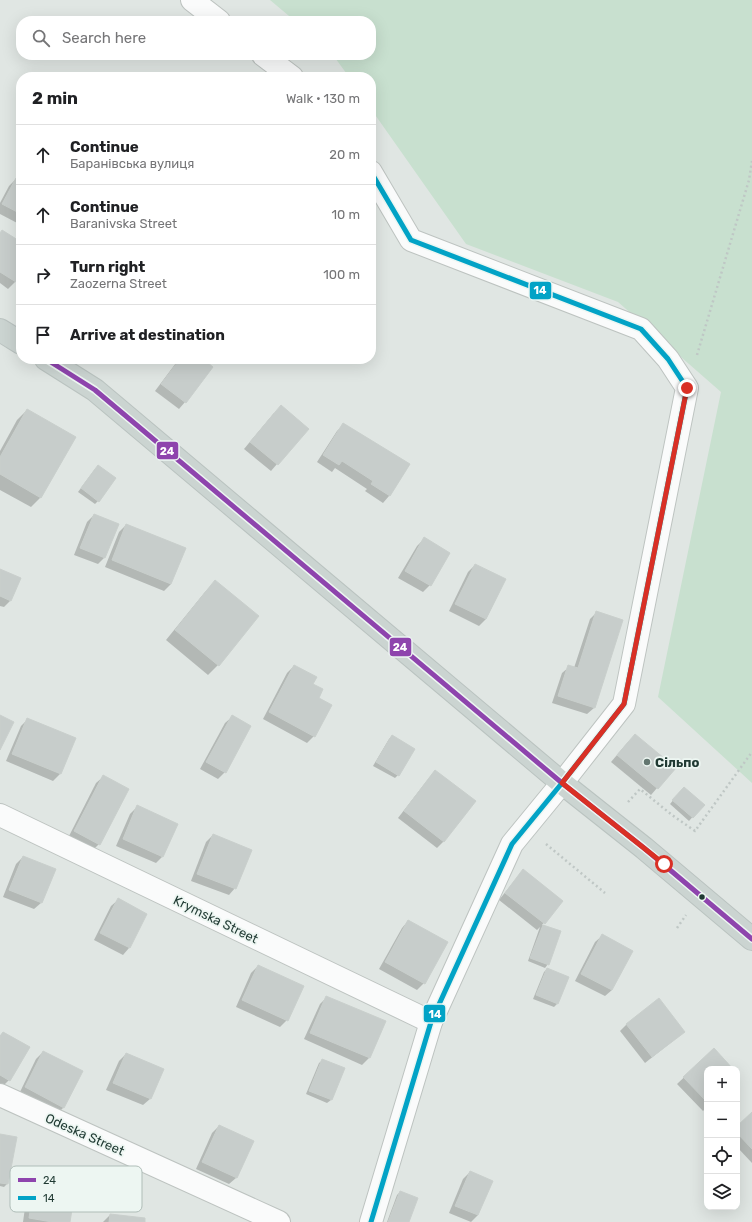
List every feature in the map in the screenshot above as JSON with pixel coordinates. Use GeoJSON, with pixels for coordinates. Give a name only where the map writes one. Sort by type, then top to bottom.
{"type":"FeatureCollection","features":[{"type":"Feature","properties":{"kind":"main road"},"geometry":{"type":"LineString","coordinates":[[0,330],[16,340]]}},
{"type":"Feature","properties":{"kind":"main road"},"geometry":{"type":"LineString","coordinates":[[54,364],[95,390],[562,783],[644,848],[752,939]]}},
{"type":"Feature","properties":{"kind":"street"},"geometry":{"type":"LineString","coordinates":[[192,0],[213,16]]}},
{"type":"Feature","properties":{"kind":"street"},"geometry":{"type":"LineString","coordinates":[[270,60],[285,72]]}},
{"type":"Feature","properties":{"kind":"street"},"geometry":{"type":"LineString","coordinates":[[371,1222],[431,1022],[512,844],[624,704],[687,388],[668,359],[641,329],[411,240],[376,180]]}},
{"type":"Feature","properties":{"kind":"street","name":"Krymska Street"},"geometry":{"type":"LineString","coordinates":[[0,816],[431,1022]]}},
{"type":"Feature","properties":{"kind":"street","name":"Odeska Street"},"geometry":{"type":"LineString","coordinates":[[0,1095],[279,1222]]}},
{"type":"Feature","properties":{"kind":"path"},"geometry":{"type":"LineString","coordinates":[[687,388],[749,180],[752,161]]}},
{"type":"Feature","properties":{"kind":"path"},"geometry":{"type":"LineString","coordinates":[[640,789],[672,815],[695,831],[752,752]]}},
{"type":"Feature","properties":{"kind":"path"},"geometry":{"type":"LineString","coordinates":[[526,827],[605,894]]}},
{"type":"Feature","properties":{"kind":"green space"},"geometry":{"type":"Polygon","coordinates":[[[270,0],[752,0],[752,783],[658,697],[721,392],[618,302],[466,244],[376,116],[376,72],[345,72],[337,60],[376,60],[376,16],[289,16],[270,0]]]}},
{"type":"Feature","properties":{"kind":"building"},"geometry":{"type":"Polygon","coordinates":[[[16,178],[16,211],[2,204],[16,178]]]}},
{"type":"Feature","properties":{"kind":"building"},"geometry":{"type":"Polygon","coordinates":[[[2,230],[16,239],[16,282],[0,272],[0,233],[2,230]]]}},
{"type":"Feature","properties":{"kind":"building"},"geometry":{"type":"Polygon","coordinates":[[[176,364],[209,364],[213,367],[186,403],[161,384],[176,364]]]}},
{"type":"Feature","properties":{"kind":"building"},"geometry":{"type":"Polygon","coordinates":[[[281,405],[309,429],[278,465],[250,442],[281,405]]]}},
{"type":"Feature","properties":{"kind":"building"},"geometry":{"type":"Polygon","coordinates":[[[27,409],[76,437],[41,498],[0,474],[0,457],[27,409]]]}},
{"type":"Feature","properties":{"kind":"building"},"geometry":{"type":"Polygon","coordinates":[[[343,423],[410,464],[390,496],[371,484],[373,481],[342,461],[339,465],[323,455],[343,423]]]}},
{"type":"Feature","properties":{"kind":"building"},"geometry":{"type":"Polygon","coordinates":[[[98,465],[116,478],[99,502],[81,488],[98,465]]]}},
{"type":"Feature","properties":{"kind":"building"},"geometry":{"type":"Polygon","coordinates":[[[94,514],[119,524],[105,558],[80,548],[94,514]]]}},
{"type":"Feature","properties":{"kind":"building"},"geometry":{"type":"Polygon","coordinates":[[[126,524],[186,548],[171,584],[112,560],[126,524]]]}},
{"type":"Feature","properties":{"kind":"building"},"geometry":{"type":"Polygon","coordinates":[[[424,537],[450,553],[431,586],[405,571],[424,537]]]}},
{"type":"Feature","properties":{"kind":"building"},"geometry":{"type":"Polygon","coordinates":[[[475,564],[506,579],[486,619],[455,604],[475,564]]]}},
{"type":"Feature","properties":{"kind":"building"},"geometry":{"type":"Polygon","coordinates":[[[0,569],[21,578],[11,601],[0,596],[0,569]]]}},
{"type":"Feature","properties":{"kind":"building"},"geometry":{"type":"Polygon","coordinates":[[[215,580],[259,616],[219,666],[175,630],[215,580]]]}},
{"type":"Feature","properties":{"kind":"building"},"geometry":{"type":"Polygon","coordinates":[[[596,611],[623,620],[595,708],[558,696],[568,665],[578,668],[596,611]]]}},
{"type":"Feature","properties":{"kind":"building"},"geometry":{"type":"Polygon","coordinates":[[[294,665],[317,677],[313,684],[323,689],[319,698],[332,705],[315,737],[269,712],[294,665]]]}},
{"type":"Feature","properties":{"kind":"building"},"geometry":{"type":"Polygon","coordinates":[[[0,715],[14,722],[0,750],[0,715]]]}},
{"type":"Feature","properties":{"kind":"building"},"geometry":{"type":"Polygon","coordinates":[[[232,715],[251,726],[226,773],[206,762],[232,715]]]}},
{"type":"Feature","properties":{"kind":"building"},"geometry":{"type":"Polygon","coordinates":[[[27,718],[76,738],[61,774],[12,754],[27,718]]]}},
{"type":"Feature","properties":{"kind":"building","name":"Сільпо"},"geometry":{"type":"Polygon","coordinates":[[[635,734],[676,768],[658,789],[617,755],[635,734]]]}},
{"type":"Feature","properties":{"kind":"building"},"geometry":{"type":"Polygon","coordinates":[[[392,735],[415,749],[399,776],[376,762],[392,735]]]}},
{"type":"Feature","properties":{"kind":"building"},"geometry":{"type":"Polygon","coordinates":[[[435,770],[476,801],[444,842],[404,811],[435,770]]]}},
{"type":"Feature","properties":{"kind":"building"},"geometry":{"type":"Polygon","coordinates":[[[103,775],[129,789],[100,845],[74,831],[103,775]]]}},
{"type":"Feature","properties":{"kind":"building"},"geometry":{"type":"Polygon","coordinates":[[[684,787],[705,805],[693,818],[672,800],[684,787]]]}},
{"type":"Feature","properties":{"kind":"building"},"geometry":{"type":"Polygon","coordinates":[[[137,805],[178,824],[163,857],[123,839],[137,805]]]}},
{"type":"Feature","properties":{"kind":"building"},"geometry":{"type":"Polygon","coordinates":[[[213,834],[252,850],[236,889],[197,874],[213,834]]]}},
{"type":"Feature","properties":{"kind":"building"},"geometry":{"type":"Polygon","coordinates":[[[23,856],[56,869],[42,903],[9,890],[23,856]]]}},
{"type":"Feature","properties":{"kind":"building"},"geometry":{"type":"Polygon","coordinates":[[[523,869],[563,901],[545,924],[505,893],[523,869]]]}},
{"type":"Feature","properties":{"kind":"building"},"geometry":{"type":"Polygon","coordinates":[[[118,898],[147,914],[130,948],[100,933],[118,898]]]}},
{"type":"Feature","properties":{"kind":"building"},"geometry":{"type":"Polygon","coordinates":[[[408,920],[448,942],[425,984],[385,962],[408,920]]]}},
{"type":"Feature","properties":{"kind":"building"},"geometry":{"type":"Polygon","coordinates":[[[543,925],[561,931],[549,965],[530,958],[543,925]]]}},
{"type":"Feature","properties":{"kind":"building"},"geometry":{"type":"Polygon","coordinates":[[[602,934],[633,951],[612,990],[581,974],[602,934]]]}},
{"type":"Feature","properties":{"kind":"building"},"geometry":{"type":"Polygon","coordinates":[[[258,965],[304,986],[288,1021],[242,1000],[258,965]]]}},
{"type":"Feature","properties":{"kind":"building"},"geometry":{"type":"Polygon","coordinates":[[[547,968],[569,977],[558,1004],[536,995],[547,968]]]}},
{"type":"Feature","properties":{"kind":"building"},"geometry":{"type":"Polygon","coordinates":[[[326,996],[386,1021],[370,1058],[310,1033],[326,996]]]}},
{"type":"Feature","properties":{"kind":"building"},"geometry":{"type":"Polygon","coordinates":[[[659,998],[685,1032],[652,1057],[626,1024],[659,998]]]}},
{"type":"Feature","properties":{"kind":"building"},"geometry":{"type":"Polygon","coordinates":[[[3,1032],[30,1047],[10,1081],[0,1075],[0,1036],[3,1032]]]}},
{"type":"Feature","properties":{"kind":"building"},"geometry":{"type":"Polygon","coordinates":[[[714,1048],[730,1066],[704,1066],[704,1099],[683,1077],[714,1048]]]}},
{"type":"Feature","properties":{"kind":"building"},"geometry":{"type":"Polygon","coordinates":[[[43,1051],[83,1071],[64,1108],[25,1087],[43,1051]]]}},
{"type":"Feature","properties":{"kind":"building"},"geometry":{"type":"Polygon","coordinates":[[[126,1053],[164,1069],[151,1099],[113,1083],[126,1053]]]}},
{"type":"Feature","properties":{"kind":"building"},"geometry":{"type":"Polygon","coordinates":[[[322,1059],[345,1068],[332,1100],[309,1091],[322,1059]]]}},
{"type":"Feature","properties":{"kind":"building"},"geometry":{"type":"Polygon","coordinates":[[[752,1112],[752,1149],[740,1136],[740,1123],[752,1112]]]}},
{"type":"Feature","properties":{"kind":"building"},"geometry":{"type":"Polygon","coordinates":[[[219,1125],[254,1141],[237,1178],[202,1162],[219,1125]]]}},
{"type":"Feature","properties":{"kind":"building"},"geometry":{"type":"Polygon","coordinates":[[[0,1134],[17,1137],[11,1166],[10,1166],[8,1184],[0,1183],[0,1134]]]}},
{"type":"Feature","properties":{"kind":"building"},"geometry":{"type":"Polygon","coordinates":[[[470,1171],[493,1181],[478,1215],[455,1206],[470,1171]]]}},
{"type":"Feature","properties":{"kind":"building"},"geometry":{"type":"Polygon","coordinates":[[[400,1191],[418,1198],[409,1222],[388,1222],[400,1191]]]}},
{"type":"Feature","properties":{"kind":"building"},"geometry":{"type":"Polygon","coordinates":[[[30,1212],[72,1212],[70,1222],[52,1222],[29,1218],[30,1212]]]}},
{"type":"Feature","properties":{"kind":"building"},"geometry":{"type":"Polygon","coordinates":[[[110,1214],[145,1218],[145,1222],[109,1222],[110,1214]]]}},
{"type":"Feature","properties":{"kind":"transit line","name":"14"},"geometry":{"type":"LineString","coordinates":[[371,1222],[431,1022],[512,844],[624,704],[687,388],[668,359],[641,329],[411,240],[376,180]]}},
{"type":"Feature","properties":{"kind":"transit line","name":"24"},"geometry":{"type":"LineString","coordinates":[[54,364],[95,390],[562,783],[644,848],[752,939]]}},
{"type":"Feature","properties":{"kind":"place","name":"Сільпо"},"geometry":{"type":"Point","coordinates":[647,762]}},
{"type":"Feature","properties":{"kind":"route"},"geometry":{"type":"LineString","coordinates":[[664,864],[562,783],[624,704],[687,388]]}}]}
